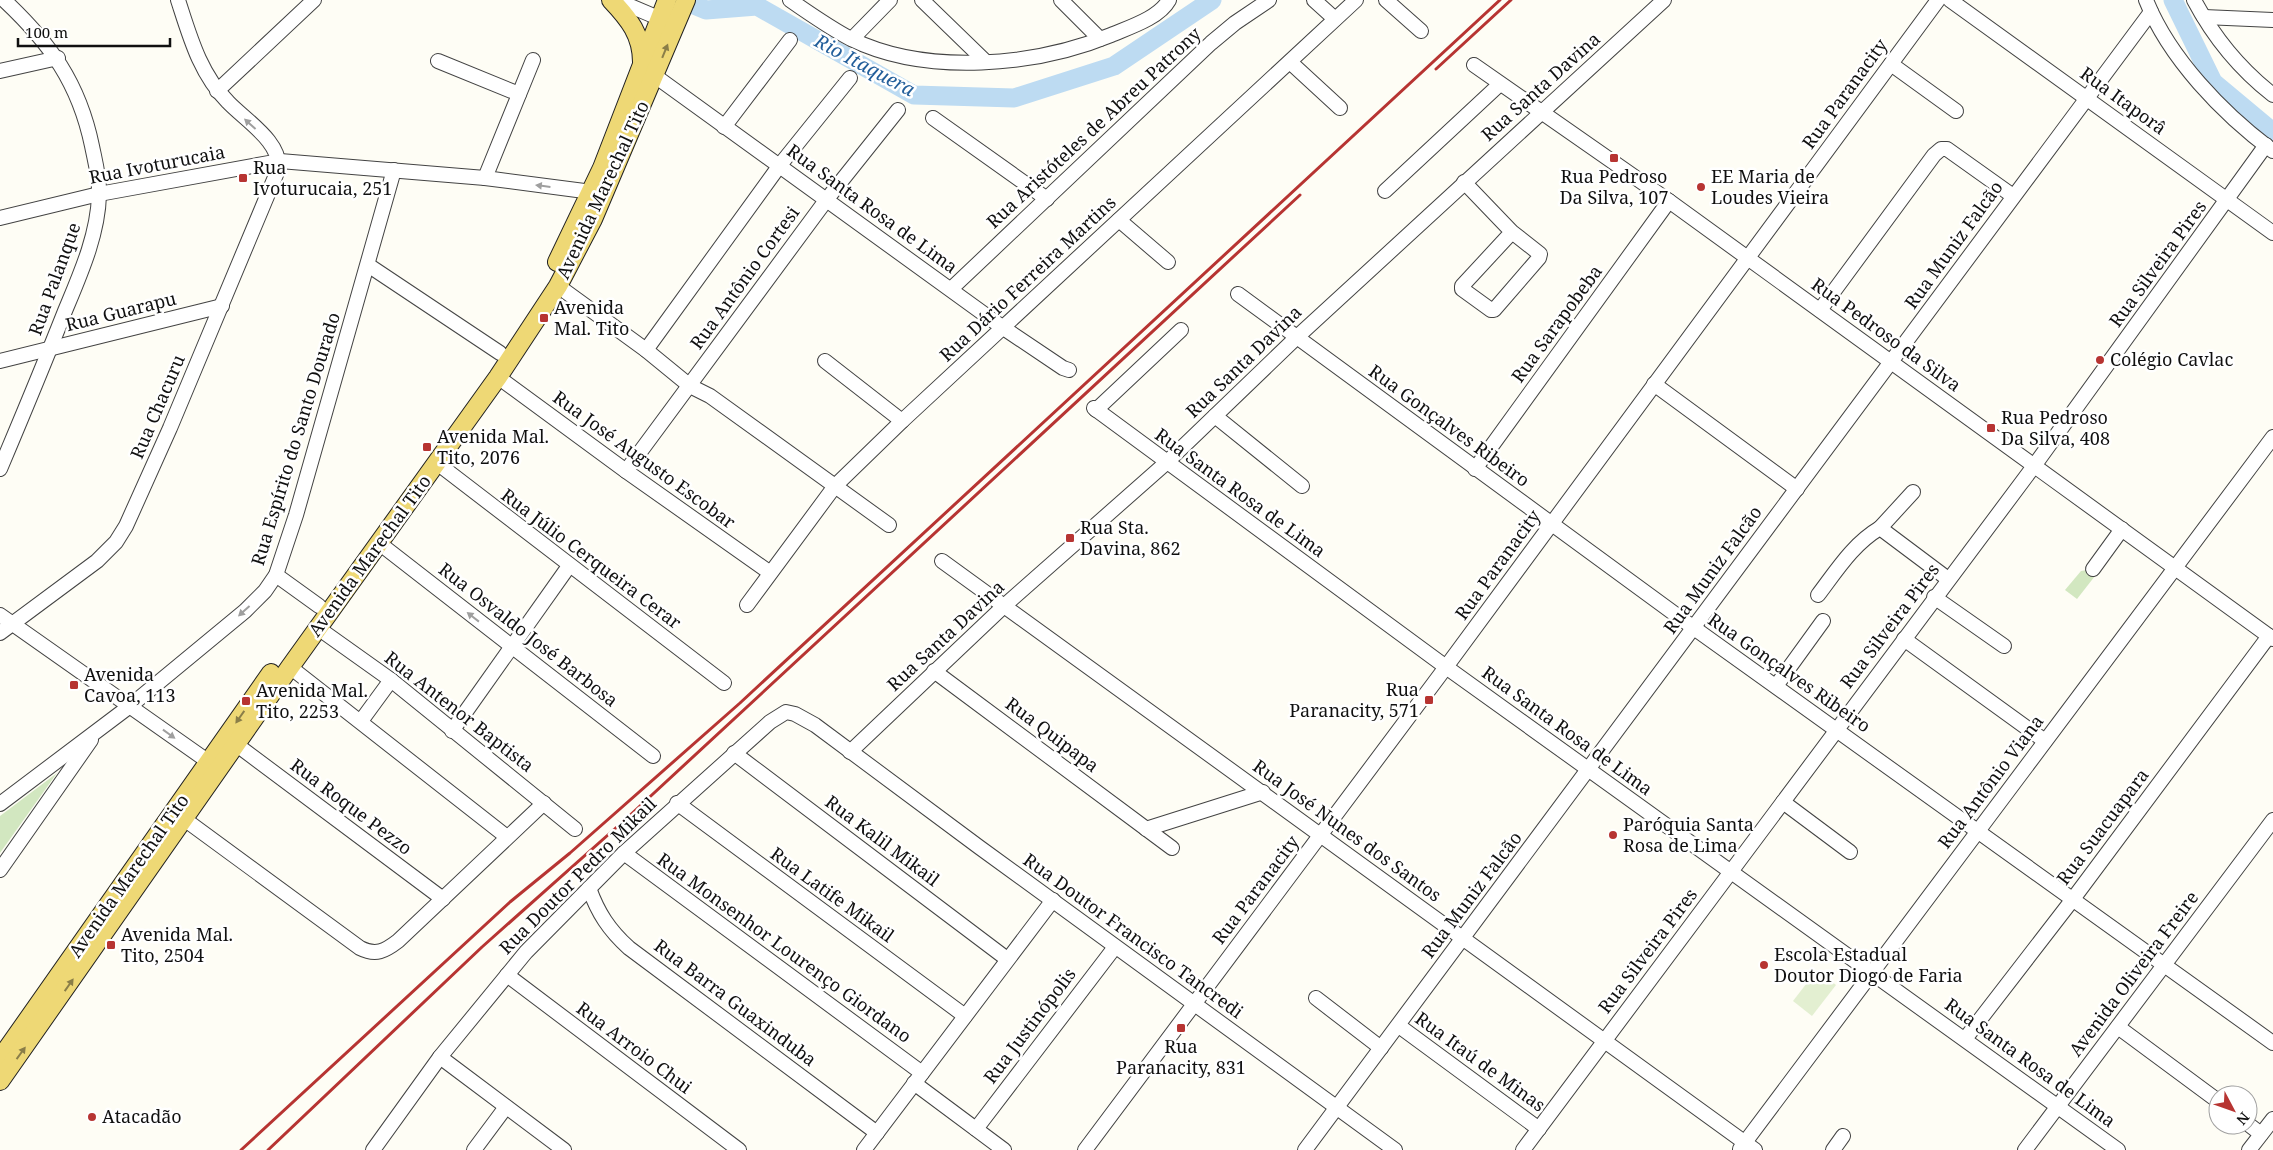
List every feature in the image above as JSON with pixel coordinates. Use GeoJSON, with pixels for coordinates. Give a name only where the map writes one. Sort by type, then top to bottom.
{"type":"FeatureCollection","features":[{"type":"Feature","properties":{"kind":"main road"},"geometry":{"type":"LineString","coordinates":[[611,0],[636,30],[649,72]]}},
{"type":"Feature","properties":{"kind":"main road","name":"Avenida Marechal Tito"},"geometry":{"type":"LineString","coordinates":[[214,766],[237,744],[498,377],[558,286],[593,220],[672,11]]}},
{"type":"Feature","properties":{"kind":"main road","name":"Avenida Marechal Tito"},"geometry":{"type":"LineString","coordinates":[[0,1081],[214,766],[319,606],[500,353],[550,278],[649,72]]}},
{"type":"Feature","properties":{"kind":"main road","name":"Avenida Marechal Tito"},"geometry":{"type":"LineString","coordinates":[[0,1059],[179,816]]}},
{"type":"Feature","properties":{"kind":"street","name":"Rua Palanque"},"geometry":{"type":"LineString","coordinates":[[0,469],[83,266],[96,224],[99,194],[87,120],[76,91],[58,58],[33,27],[4,0]]}},
{"type":"Feature","properties":{"kind":"street"},"geometry":{"type":"LineString","coordinates":[[178,0],[197,56],[218,91],[272,145],[280,161]]}},
{"type":"Feature","properties":{"kind":"street"},"geometry":{"type":"LineString","coordinates":[[218,91],[314,0]]}},
{"type":"Feature","properties":{"kind":"street"},"geometry":{"type":"LineString","coordinates":[[616,0],[672,11]]}},
{"type":"Feature","properties":{"kind":"street"},"geometry":{"type":"LineString","coordinates":[[790,0],[852,39],[885,51],[916,57],[986,62],[1006,61],[1041,55],[1100,39],[1136,24],[1161,10],[1169,0]]}},
{"type":"Feature","properties":{"kind":"street"},"geometry":{"type":"LineString","coordinates":[[852,39],[890,0]]}},
{"type":"Feature","properties":{"kind":"street"},"geometry":{"type":"LineString","coordinates":[[922,0],[986,62]]}},
{"type":"Feature","properties":{"kind":"street"},"geometry":{"type":"LineString","coordinates":[[1061,0],[1100,39]]}},
{"type":"Feature","properties":{"kind":"street","name":"Rua Aristóteles de Abreu Patrony"},"geometry":{"type":"LineString","coordinates":[[951,289],[1235,22],[1269,0]]}},
{"type":"Feature","properties":{"kind":"street"},"geometry":{"type":"LineString","coordinates":[[1314,0],[1335,19]]}},
{"type":"Feature","properties":{"kind":"street","name":"Rua Dário Ferreira Martins"},"geometry":{"type":"LineString","coordinates":[[747,605],[769,572],[835,486],[1002,327],[1356,0]]}},
{"type":"Feature","properties":{"kind":"street"},"geometry":{"type":"LineString","coordinates":[[1386,0],[1421,31]]}},
{"type":"Feature","properties":{"kind":"street","name":"Rua Santa Davina"},"geometry":{"type":"LineString","coordinates":[[850,752],[1004,606],[1166,463],[1297,337],[1664,0]]}},
{"type":"Feature","properties":{"kind":"street","name":"Rua Paranacity"},"geometry":{"type":"LineString","coordinates":[[1085,1150],[1446,667],[1938,0]]}},
{"type":"Feature","properties":{"kind":"street","name":"Rua Itaporâ"},"geometry":{"type":"LineString","coordinates":[[1950,0],[2273,233]]}},
{"type":"Feature","properties":{"kind":"street"},"geometry":{"type":"LineString","coordinates":[[2194,0],[2204,17],[2245,70],[2273,95]]}},
{"type":"Feature","properties":{"kind":"street"},"geometry":{"type":"LineString","coordinates":[[2149,6],[2196,80],[2269,148]]}},
{"type":"Feature","properties":{"kind":"street","name":"Rua Muniz Falcão"},"geometry":{"type":"LineString","coordinates":[[1305,1150],[1399,1026],[2086,98],[2149,6]]}},
{"type":"Feature","properties":{"kind":"street"},"geometry":{"type":"LineString","coordinates":[[2204,17],[2273,20]]}},
{"type":"Feature","properties":{"kind":"street"},"geometry":{"type":"LineString","coordinates":[[724,127],[790,40]]}},
{"type":"Feature","properties":{"kind":"street"},"geometry":{"type":"LineString","coordinates":[[0,72],[58,58]]}},
{"type":"Feature","properties":{"kind":"street"},"geometry":{"type":"LineString","coordinates":[[485,178],[533,60]]}},
{"type":"Feature","properties":{"kind":"street"},"geometry":{"type":"LineString","coordinates":[[438,61],[519,94]]}},
{"type":"Feature","properties":{"kind":"street"},"geometry":{"type":"LineString","coordinates":[[1290,62],[1340,108]]}},
{"type":"Feature","properties":{"kind":"street"},"geometry":{"type":"LineString","coordinates":[[1891,64],[1956,111]]}},
{"type":"Feature","properties":{"kind":"street","name":"Rua Pedroso da Silva"},"geometry":{"type":"LineString","coordinates":[[1474,65],[1820,310],[2271,638]]}},
{"type":"Feature","properties":{"kind":"street","name":"Rua Santa Rosa de Lima"},"geometry":{"type":"LineString","coordinates":[[649,72],[1002,327],[1063,368],[1069,370]]}},
{"type":"Feature","properties":{"kind":"street"},"geometry":{"type":"LineString","coordinates":[[646,350],[780,166],[850,78]]}},
{"type":"Feature","properties":{"kind":"street"},"geometry":{"type":"LineString","coordinates":[[1385,191],[1500,84]]}},
{"type":"Feature","properties":{"kind":"street","name":"Rua Antônio Cortesi"},"geometry":{"type":"LineString","coordinates":[[626,471],[827,199],[898,110]]}},
{"type":"Feature","properties":{"kind":"street"},"geometry":{"type":"LineString","coordinates":[[933,118],[1047,199]]}},
{"type":"Feature","properties":{"kind":"street","name":"Rua Silveira Pires"},"geometry":{"type":"LineString","coordinates":[[1523,1150],[1934,597],[2034,466],[2228,200],[2269,148]]}},
{"type":"Feature","properties":{"kind":"street"},"geometry":{"type":"LineString","coordinates":[[1820,310],[1934,154],[1941,149],[1947,149],[2013,196]]}},
{"type":"Feature","properties":{"kind":"street","name":"Rua Ivoturucaia"},"geometry":{"type":"LineString","coordinates":[[0,218],[99,194],[280,161],[485,178],[592,192]]}},
{"type":"Feature","properties":{"kind":"street","name":"Rua Chacuru"},"geometry":{"type":"LineString","coordinates":[[0,633],[72,580],[116,542],[139,499],[222,306],[280,161]]}},
{"type":"Feature","properties":{"kind":"street","name":"Rua Espírito do Santo Dourado"},"geometry":{"type":"LineString","coordinates":[[0,804],[130,706],[245,611],[266,590],[276,575],[299,506],[394,170]]}},
{"type":"Feature","properties":{"kind":"street"},"geometry":{"type":"LineString","coordinates":[[1464,182],[1512,232],[1538,252],[1539,258],[1493,310],[1462,289],[1462,285],[1512,232]]}},
{"type":"Feature","properties":{"kind":"street","name":"Rua Sarapobeba"},"geometry":{"type":"LineString","coordinates":[[1475,469],[1669,202]]}},
{"type":"Feature","properties":{"kind":"street"},"geometry":{"type":"LineString","coordinates":[[1119,220],[1168,262]]}},
{"type":"Feature","properties":{"kind":"street"},"geometry":{"type":"LineString","coordinates":[[368,265],[500,353]]}},
{"type":"Feature","properties":{"kind":"street"},"geometry":{"type":"LineString","coordinates":[[558,286],[646,350],[690,386],[710,396],[889,525]]}},
{"type":"Feature","properties":{"kind":"street","name":"Rua Gonçalves Ribeiro"},"geometry":{"type":"LineString","coordinates":[[1238,294],[1694,628],[2273,1042]]}},
{"type":"Feature","properties":{"kind":"street","name":"Rua Guarapu"},"geometry":{"type":"LineString","coordinates":[[0,361],[222,306]]}},
{"type":"Feature","properties":{"kind":"street","name":"Rua Santa Rosa de Lima"},"geometry":{"type":"LineString","coordinates":[[1180,330],[1095,409],[1166,463],[1588,770],[1731,870],[2118,1150]]}},
{"type":"Feature","properties":{"kind":"street"},"geometry":{"type":"LineString","coordinates":[[825,361],[902,421]]}},
{"type":"Feature","properties":{"kind":"street","name":"Rua José Augusto Escobar"},"geometry":{"type":"LineString","coordinates":[[498,377],[626,471],[769,572]]}},
{"type":"Feature","properties":{"kind":"street"},"geometry":{"type":"LineString","coordinates":[[1654,384],[1797,489]]}},
{"type":"Feature","properties":{"kind":"street"},"geometry":{"type":"LineString","coordinates":[[1215,416],[1302,486]]}},
{"type":"Feature","properties":{"kind":"street","name":"Rua Antônio Viana"},"geometry":{"type":"LineString","coordinates":[[1746,1148],[1873,972],[2273,437]]}},
{"type":"Feature","properties":{"kind":"street"},"geometry":{"type":"LineString","coordinates":[[2262,452],[2273,461]]}},
{"type":"Feature","properties":{"kind":"street","name":"Rua Júlio Cerqueira Cerar"},"geometry":{"type":"LineString","coordinates":[[437,463],[724,683]]}},
{"type":"Feature","properties":{"kind":"street"},"geometry":{"type":"LineString","coordinates":[[1818,595],[1851,551],[1864,537],[1880,528],[1913,492]]}},
{"type":"Feature","properties":{"kind":"street"},"geometry":{"type":"LineString","coordinates":[[1880,528],[1948,579]]}},
{"type":"Feature","properties":{"kind":"street"},"geometry":{"type":"LineString","coordinates":[[2093,569],[2122,529]]}},
{"type":"Feature","properties":{"kind":"street","name":"Rua Osvaldo José Barbosa"},"geometry":{"type":"LineString","coordinates":[[379,543],[653,756]]}},
{"type":"Feature","properties":{"kind":"street","name":"Rua José Nunes dos Santos"},"geometry":{"type":"LineString","coordinates":[[942,561],[1605,1040],[1746,1148]]}},
{"type":"Feature","properties":{"kind":"street"},"geometry":{"type":"LineString","coordinates":[[452,731],[569,566]]}},
{"type":"Feature","properties":{"kind":"street"},"geometry":{"type":"LineString","coordinates":[[276,575],[319,606]]}},
{"type":"Feature","properties":{"kind":"street"},"geometry":{"type":"LineString","coordinates":[[1934,597],[2004,646]]}},
{"type":"Feature","properties":{"kind":"street"},"geometry":{"type":"LineString","coordinates":[[0,615],[214,766]]}},
{"type":"Feature","properties":{"kind":"street"},"geometry":{"type":"LineString","coordinates":[[1776,686],[1823,621]]}},
{"type":"Feature","properties":{"kind":"street","name":"Rua Antenor Baptista"},"geometry":{"type":"LineString","coordinates":[[318,628],[391,680],[575,829]]}},
{"type":"Feature","properties":{"kind":"street","name":"Rua Suacuapara"},"geometry":{"type":"LineString","coordinates":[[1965,1039],[2271,638]]}},
{"type":"Feature","properties":{"kind":"street"},"geometry":{"type":"LineString","coordinates":[[1904,639],[2045,741]]}},
{"type":"Feature","properties":{"kind":"street"},"geometry":{"type":"LineString","coordinates":[[290,667],[361,721],[507,838]]}},
{"type":"Feature","properties":{"kind":"street","name":"Rua Quipapa"},"geometry":{"type":"LineString","coordinates":[[934,671],[1172,848]]}},
{"type":"Feature","properties":{"kind":"street"},"geometry":{"type":"LineString","coordinates":[[361,721],[391,680]]}},
{"type":"Feature","properties":{"kind":"street","name":"Rua Doutor Pedro Mikail"},"geometry":{"type":"LineString","coordinates":[[373,1150],[440,1057],[507,975],[557,918],[677,804],[770,722],[786,712],[804,718],[850,752]]}},
{"type":"Feature","properties":{"kind":"street"},"geometry":{"type":"LineString","coordinates":[[0,870],[99,730]]}},
{"type":"Feature","properties":{"kind":"street","name":"Rua Roque Pezzo"},"geometry":{"type":"LineString","coordinates":[[237,744],[443,899]]}},
{"type":"Feature","properties":{"kind":"street","name":"Rua Doutor Francisco Tancredi"},"geometry":{"type":"LineString","coordinates":[[850,752],[1391,1149]]}},
{"type":"Feature","properties":{"kind":"street","name":"Rua Kalil Mikail"},"geometry":{"type":"LineString","coordinates":[[734,753],[1007,959]]}},
{"type":"Feature","properties":{"kind":"street"},"geometry":{"type":"LineString","coordinates":[[1146,829],[1262,792]]}},
{"type":"Feature","properties":{"kind":"street"},"geometry":{"type":"LineString","coordinates":[[1783,802],[1850,852]]}},
{"type":"Feature","properties":{"kind":"street"},"geometry":{"type":"LineString","coordinates":[[179,816],[367,952],[380,952],[388,949],[544,803]]}},
{"type":"Feature","properties":{"kind":"street","name":"Rua Latife Mikail"},"geometry":{"type":"LineString","coordinates":[[677,804],[965,1016]]}},
{"type":"Feature","properties":{"kind":"street","name":"Avenida Oliveira Freire"},"geometry":{"type":"LineString","coordinates":[[2025,1150],[2273,820]]}},
{"type":"Feature","properties":{"kind":"street","name":"Rua Monsenhor Lourenço Giordano"},"geometry":{"type":"LineString","coordinates":[[624,853],[918,1078],[976,1129],[1004,1150]]}},
{"type":"Feature","properties":{"kind":"street","name":"Rua Barra Guaxinduba"},"geometry":{"type":"LineString","coordinates":[[589,888],[602,920],[629,948],[877,1133]]}},
{"type":"Feature","properties":{"kind":"street"},"geometry":{"type":"LineString","coordinates":[[864,1150],[1053,900]]}},
{"type":"Feature","properties":{"kind":"street","name":"Rua Justinópolis"},"geometry":{"type":"LineString","coordinates":[[976,1129],[1115,947]]}},
{"type":"Feature","properties":{"kind":"street","name":"Rua Arroio Chui"},"geometry":{"type":"LineString","coordinates":[[507,975],[739,1150]]}},
{"type":"Feature","properties":{"kind":"street"},"geometry":{"type":"LineString","coordinates":[[1316,998],[1381,1048]]}},
{"type":"Feature","properties":{"kind":"street","name":"Rua Itaú de Minas"},"geometry":{"type":"LineString","coordinates":[[1399,1026],[1539,1129]]}},
{"type":"Feature","properties":{"kind":"street"},"geometry":{"type":"LineString","coordinates":[[2118,1027],[2208,1094]]}},
{"type":"Feature","properties":{"kind":"street"},"geometry":{"type":"LineString","coordinates":[[440,1057],[564,1150]]}},
{"type":"Feature","properties":{"kind":"street"},"geometry":{"type":"LineString","coordinates":[[474,1150],[506,1107]]}},
{"type":"Feature","properties":{"kind":"street"},"geometry":{"type":"LineString","coordinates":[[2249,1150],[2273,1118]]}},
{"type":"Feature","properties":{"kind":"street"},"geometry":{"type":"LineString","coordinates":[[2258,1131],[2262,1134]]}},
{"type":"Feature","properties":{"kind":"street"},"geometry":{"type":"LineString","coordinates":[[1833,1150],[1843,1136]]}},
{"type":"Feature","properties":{"kind":"green space"},"geometry":{"type":"Polygon","coordinates":[[[2087,570],[2095,573],[2095,576],[2077,599],[2065,590],[2081,571],[2087,570]]]}},
{"type":"Feature","properties":{"kind":"green space"},"geometry":{"type":"Polygon","coordinates":[[[57,773],[0,853],[0,816],[57,773]]]}},
{"type":"Feature","properties":{"kind":"green space"},"geometry":{"type":"Polygon","coordinates":[[[1817,970],[1836,985],[1812,1016],[1793,1001],[1817,970]]]}},
{"type":"Feature","properties":{"kind":"waterway","name":"Rio Itaquera"},"geometry":{"type":"LineString","coordinates":[[682,0],[706,10],[757,6],[914,95],[1014,98],[1114,66],[1212,0]]}},
{"type":"Feature","properties":{"kind":"waterway","name":"Rio Itaquera"},"geometry":{"type":"LineString","coordinates":[[2173,0],[2213,82],[2273,132]]}},
{"type":"Feature","properties":{"kind":"railway"},"geometry":{"type":"LineString","coordinates":[[241,1150],[510,902],[570,853],[740,703],[1500,0]]}},
{"type":"Feature","properties":{"kind":"railway"},"geometry":{"type":"LineString","coordinates":[[1436,69],[1511,0]]}},
{"type":"Feature","properties":{"kind":"railway"},"geometry":{"type":"LineString","coordinates":[[268,1150],[482,947],[627,818],[1300,195]]}},
{"type":"Feature","properties":{"kind":"place","name":"Rua Pedroso Da Silva, 107"},"geometry":{"type":"Point","coordinates":[1614,158]}},
{"type":"Feature","properties":{"kind":"place","name":"Rua Ivoturucaia, 251"},"geometry":{"type":"Point","coordinates":[243,178]}},
{"type":"Feature","properties":{"kind":"place","name":"EE Maria de Loudes Vieira"},"geometry":{"type":"Point","coordinates":[1701,187]}},
{"type":"Feature","properties":{"kind":"place","name":"Avenida Mal. Tito"},"geometry":{"type":"Point","coordinates":[544,318]}},
{"type":"Feature","properties":{"kind":"place","name":"Colégio Cavlac"},"geometry":{"type":"Point","coordinates":[2100,360]}},
{"type":"Feature","properties":{"kind":"place","name":"Rua Pedroso Da Silva, 408"},"geometry":{"type":"Point","coordinates":[1991,428]}},
{"type":"Feature","properties":{"kind":"place","name":"Avenida Mal. Tito, 2076"},"geometry":{"type":"Point","coordinates":[427,447]}},
{"type":"Feature","properties":{"kind":"place","name":"Rua Sta. Davina, 862"},"geometry":{"type":"Point","coordinates":[1070,538]}},
{"type":"Feature","properties":{"kind":"place","name":"Avenida Cavoa, 113"},"geometry":{"type":"Point","coordinates":[74,685]}},
{"type":"Feature","properties":{"kind":"place","name":"Rua Paranacity, 571"},"geometry":{"type":"Point","coordinates":[1429,700]}},
{"type":"Feature","properties":{"kind":"place","name":"Avenida Mal. Tito, 2253"},"geometry":{"type":"Point","coordinates":[246,701]}},
{"type":"Feature","properties":{"kind":"place","name":"Paróquia Santa Rosa de Lima"},"geometry":{"type":"Point","coordinates":[1613,835]}},
{"type":"Feature","properties":{"kind":"place","name":"Avenida Mal. Tito, 2504"},"geometry":{"type":"Point","coordinates":[111,945]}},
{"type":"Feature","properties":{"kind":"place","name":"Escola Estadual Doutor Diogo de Faria"},"geometry":{"type":"Point","coordinates":[1764,965]}},
{"type":"Feature","properties":{"kind":"place","name":"Rua Paranacity, 831"},"geometry":{"type":"Point","coordinates":[1181,1028]}},
{"type":"Feature","properties":{"kind":"place","name":"Atacadão"},"geometry":{"type":"Point","coordinates":[92,1117]}}]}
